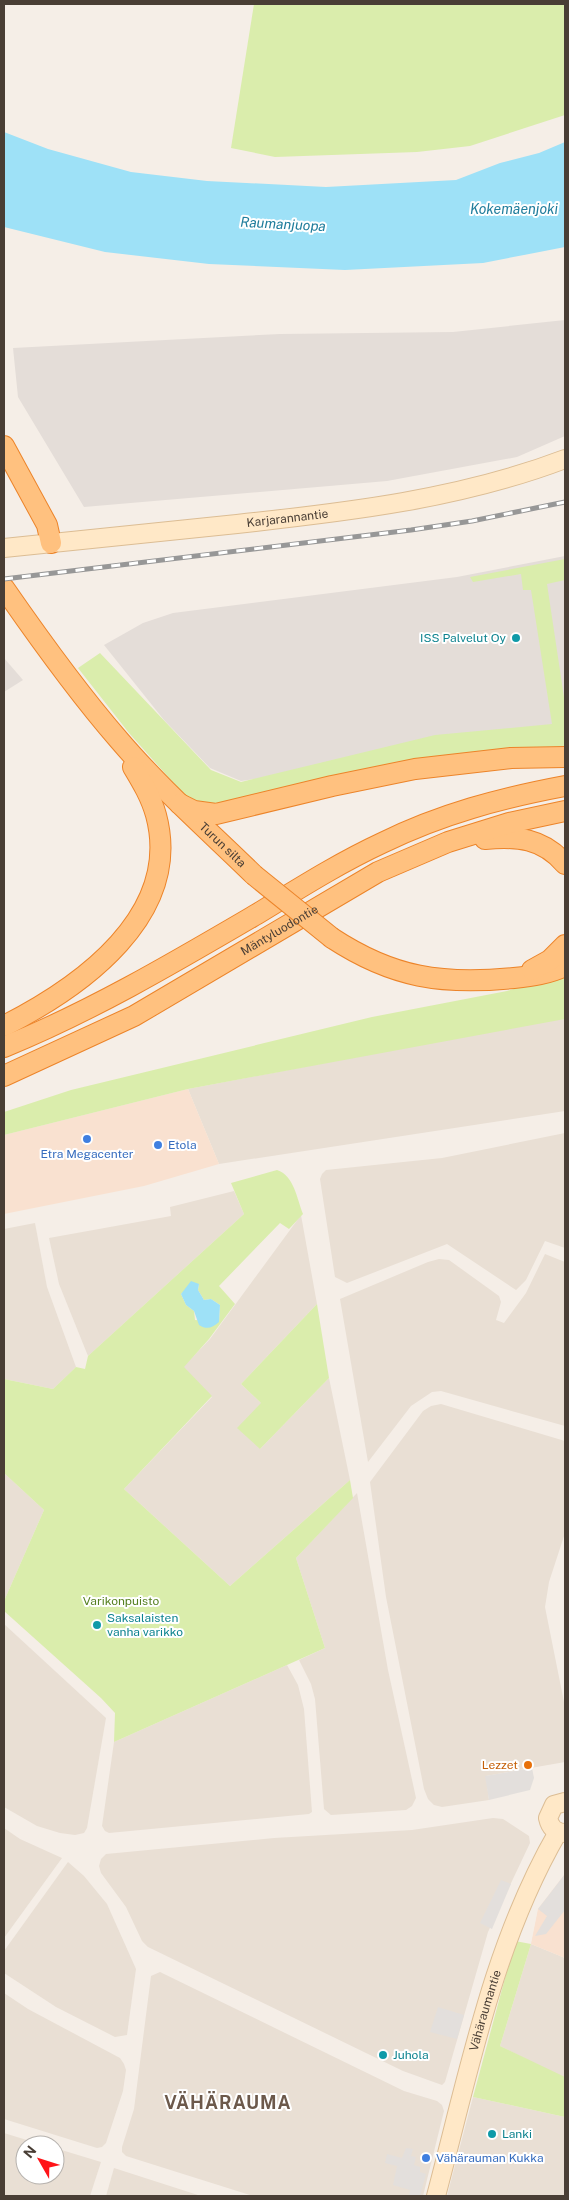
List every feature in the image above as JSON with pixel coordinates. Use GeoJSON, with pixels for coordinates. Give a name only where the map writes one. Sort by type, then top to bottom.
{"type":"FeatureCollection","features":[{"type":"Feature","properties":{"kind":"highway"},"geometry":{"type":"LineString","coordinates":[[4,446],[47,524],[51,543]]}},
{"type":"Feature","properties":{"kind":"highway","name":"Turun silta"},"geometry":{"type":"LineString","coordinates":[[4,588],[119,741],[180,804],[254,875],[332,938],[356,954],[379,964],[408,974],[443,980],[469,981],[536,976],[565,966]]}},
{"type":"Feature","properties":{"kind":"highway"},"geometry":{"type":"LineString","coordinates":[[4,1026],[62,990],[97,965],[125,939],[142,913],[152,892],[160,846],[156,815],[149,794],[119,741]]}},
{"type":"Feature","properties":{"kind":"highway"},"geometry":{"type":"LineString","coordinates":[[180,804],[194,811],[216,814],[332,786],[415,769],[492,760],[565,757]]}},
{"type":"Feature","properties":{"kind":"highway","name":"Mäntyluodontie"},"geometry":{"type":"LineString","coordinates":[[4,1047],[106,999],[185,957],[327,872],[382,843],[475,806],[565,786]]}},
{"type":"Feature","properties":{"kind":"highway","name":"Mäntyluodontie"},"geometry":{"type":"LineString","coordinates":[[4,1076],[134,1016],[378,872],[448,842],[518,820],[565,811]]}},
{"type":"Feature","properties":{"kind":"highway"},"geometry":{"type":"LineString","coordinates":[[448,842],[509,837],[524,838],[539,842],[552,851],[565,864]]}},
{"type":"Feature","properties":{"kind":"highway"},"geometry":{"type":"LineString","coordinates":[[514,978],[550,960],[565,945]]}},
{"type":"Feature","properties":{"kind":"main road","name":"Karjarannantie"},"geometry":{"type":"LineString","coordinates":[[4,548],[370,507],[448,493],[565,459]]}},
{"type":"Feature","properties":{"kind":"main road"},"geometry":{"type":"LineString","coordinates":[[561,1833],[550,1823],[550,1811],[554,1805],[565,1802]]}},
{"type":"Feature","properties":{"kind":"main road","name":"Vähäraumantie"},"geometry":{"type":"LineString","coordinates":[[436,2196],[500,1959],[535,1873],[561,1833]]}},
{"type":"Feature","properties":{"kind":"shaded area"},"geometry":{"type":"Polygon","coordinates":[[[565,320],[565,436],[517,457],[387,481],[84,507],[18,397],[13,348],[280,334],[453,332],[565,320]]]}},
{"type":"Feature","properties":{"kind":"shaded area"},"geometry":{"type":"Polygon","coordinates":[[[565,556],[565,735],[241,781],[210,768],[164,720],[104,645],[143,623],[173,613],[457,577],[565,556]]]}},
{"type":"Feature","properties":{"kind":"shaded area"},"geometry":{"type":"Polygon","coordinates":[[[4,658],[23,680],[4,692],[4,658]]]}},
{"type":"Feature","properties":{"kind":"shaded area"},"geometry":{"type":"Polygon","coordinates":[[[565,1017],[565,1111],[219,1164],[188,1089],[565,1017]]]}},
{"type":"Feature","properties":{"kind":"shaded area"},"geometry":{"type":"Polygon","coordinates":[[[188,1089],[219,1164],[144,1186],[4,1214],[4,1135],[188,1089]]]}},
{"type":"Feature","properties":{"kind":"shaded area"},"geometry":{"type":"Polygon","coordinates":[[[565,1133],[565,1248],[545,1241],[526,1280],[516,1290],[447,1244],[347,1283],[335,1277],[320,1179],[326,1170],[442,1158],[565,1133]]]}},
{"type":"Feature","properties":{"kind":"shaded area"},"geometry":{"type":"Polygon","coordinates":[[[234,1191],[244,1214],[88,1356],[59,1284],[49,1238],[171,1216],[170,1207],[234,1191]]]}},
{"type":"Feature","properties":{"kind":"shaded area"},"geometry":{"type":"Polygon","coordinates":[[[301,1215],[317,1304],[241,1384],[261,1403],[260,1449],[329,1378],[350,1480],[230,1586],[124,1489],[212,1397],[183,1367],[210,1339],[301,1215]]]}},
{"type":"Feature","properties":{"kind":"shaded area"},"geometry":{"type":"Polygon","coordinates":[[[35,1223],[47,1287],[76,1367],[53,1389],[4,1379],[4,1229],[35,1223]]]}},
{"type":"Feature","properties":{"kind":"shaded area"},"geometry":{"type":"Polygon","coordinates":[[[545,1254],[565,1262],[565,1426],[441,1391],[432,1392],[411,1406],[368,1462],[340,1299],[428,1262],[439,1259],[449,1260],[499,1296],[501,1302],[496,1320],[504,1323],[526,1293],[545,1254]]]}},
{"type":"Feature","properties":{"kind":"shaded area"},"geometry":{"type":"Polygon","coordinates":[[[441,1404],[565,1441],[565,1533],[549,1582],[545,1607],[565,1707],[565,1762],[486,1776],[489,1800],[442,1807],[434,1805],[428,1799],[424,1789],[386,1597],[370,1482],[423,1411],[431,1406],[441,1404]]]}},
{"type":"Feature","properties":{"kind":"shaded area"},"geometry":{"type":"Polygon","coordinates":[[[4,1473],[44,1510],[4,1601],[4,1473]]]}},
{"type":"Feature","properties":{"kind":"shaded area"},"geometry":{"type":"Polygon","coordinates":[[[357,1493],[388,1670],[416,1798],[412,1806],[406,1810],[331,1815],[324,1809],[315,1699],[311,1684],[299,1660],[325,1648],[296,1558],[357,1493]]]}},
{"type":"Feature","properties":{"kind":"shaded area"},"geometry":{"type":"Polygon","coordinates":[[[4,1624],[106,1718],[87,1828],[84,1833],[75,1835],[60,1833],[37,1826],[4,1807],[4,1624]]]}},
{"type":"Feature","properties":{"kind":"shaded area"},"geometry":{"type":"Polygon","coordinates":[[[287,1665],[298,1685],[304,1709],[312,1812],[309,1814],[109,1833],[105,1831],[102,1826],[114,1742],[287,1665]]]}},
{"type":"Feature","properties":{"kind":"shaded area"},"geometry":{"type":"Polygon","coordinates":[[[532,1768],[534,1778],[530,1790],[489,1800],[485,1776],[532,1768]]]}},
{"type":"Feature","properties":{"kind":"shaded area"},"geometry":{"type":"Polygon","coordinates":[[[493,1818],[503,1819],[529,1836],[530,1843],[488,1932],[445,2082],[442,2085],[403,2071],[148,1947],[142,1941],[126,1907],[101,1873],[99,1866],[101,1859],[106,1854],[274,1838],[412,1830],[493,1818]]]}},
{"type":"Feature","properties":{"kind":"shaded area"},"geometry":{"type":"Polygon","coordinates":[[[4,1828],[20,1839],[62,1858],[4,1938],[4,1828]]]}},
{"type":"Feature","properties":{"kind":"shaded area"},"geometry":{"type":"Polygon","coordinates":[[[68,1862],[84,1876],[107,1904],[136,1969],[127,2035],[115,2037],[56,2007],[4,1973],[4,1951],[68,1862]]]}},
{"type":"Feature","properties":{"kind":"shaded area"},"geometry":{"type":"Polygon","coordinates":[[[565,1874],[565,1958],[531,1944],[538,1909],[565,1874]]]}},
{"type":"Feature","properties":{"kind":"shaded area"},"geometry":{"type":"Polygon","coordinates":[[[565,1874],[565,1910],[546,1934],[535,1936],[547,1916],[538,1909],[565,1874]]]}},
{"type":"Feature","properties":{"kind":"shaded area"},"geometry":{"type":"Polygon","coordinates":[[[501,1880],[511,1884],[492,1929],[480,1923],[501,1880]]]}},
{"type":"Feature","properties":{"kind":"shaded area"},"geometry":{"type":"Polygon","coordinates":[[[531,1944],[565,1958],[564,2078],[500,2046],[531,1944]]]}},
{"type":"Feature","properties":{"kind":"shaded area"},"geometry":{"type":"Polygon","coordinates":[[[160,1972],[404,2091],[437,2101],[442,2105],[444,2111],[423,2196],[253,2196],[126,2156],[122,2152],[122,2147],[134,2109],[151,1976],[160,1972]]]}},
{"type":"Feature","properties":{"kind":"shaded area"},"geometry":{"type":"Polygon","coordinates":[[[4,1993],[28,2009],[120,2058],[124,2064],[126,2070],[123,2091],[106,2143],[102,2147],[97,2148],[65,2138],[65,2135],[55,2135],[4,2119],[4,1993]]]}},
{"type":"Feature","properties":{"kind":"shaded area"},"geometry":{"type":"Polygon","coordinates":[[[438,2007],[464,2015],[457,2039],[430,2032],[438,2007]]]}},
{"type":"Feature","properties":{"kind":"shaded area"},"geometry":{"type":"Polygon","coordinates":[[[473,2097],[565,2117],[565,2196],[447,2196],[473,2097]]]}},
{"type":"Feature","properties":{"kind":"shaded area"},"geometry":{"type":"Polygon","coordinates":[[[4,2133],[15,2136],[15,2185],[65,2185],[65,2151],[101,2162],[90,2196],[4,2196],[4,2133]]]}},
{"type":"Feature","properties":{"kind":"shaded area"},"geometry":{"type":"Polygon","coordinates":[[[406,2148],[413,2149],[411,2156],[416,2157],[414,2165],[420,2167],[420,2172],[426,2174],[420,2196],[409,2196],[410,2190],[393,2185],[397,2166],[385,2163],[387,2154],[402,2158],[406,2148]]]}},
{"type":"Feature","properties":{"kind":"shaded area"},"geometry":{"type":"Polygon","coordinates":[[[114,2168],[201,2196],[106,2196],[114,2168]]]}},
{"type":"Feature","properties":{"kind":"green space"},"geometry":{"type":"Polygon","coordinates":[[[254,4],[565,4],[565,115],[470,146],[417,152],[275,157],[231,148],[254,4]]]}},
{"type":"Feature","properties":{"kind":"green space"},"geometry":{"type":"Polygon","coordinates":[[[565,559],[565,580],[547,584],[565,704],[565,751],[215,807],[196,804],[179,789],[129,733],[78,668],[100,653],[211,770],[241,782],[435,735],[552,724],[531,590],[523,590],[521,574],[473,582],[470,577],[565,559]]]}},
{"type":"Feature","properties":{"kind":"green space"},"geometry":{"type":"Polygon","coordinates":[[[565,972],[565,1019],[188,1089],[4,1135],[4,1112],[71,1090],[372,1017],[507,991],[565,972]]]}},
{"type":"Feature","properties":{"kind":"green space","name":"Varikonpuisto"},"geometry":{"type":"Polygon","coordinates":[[[277,1170],[283,1173],[291,1182],[303,1214],[289,1229],[280,1223],[219,1286],[235,1304],[209,1339],[184,1367],[212,1396],[124,1489],[230,1586],[350,1480],[353,1498],[296,1558],[325,1648],[114,1742],[115,1713],[101,1698],[4,1611],[4,1601],[44,1510],[4,1473],[4,1379],[53,1389],[76,1367],[85,1369],[88,1356],[244,1214],[231,1183],[277,1170]],[[199,1284],[188,1287],[181,1294],[186,1305],[194,1311],[195,1320],[219,1322],[220,1305],[211,1299],[204,1300],[198,1290],[199,1284]]]}},
{"type":"Feature","properties":{"kind":"green space"},"geometry":{"type":"Polygon","coordinates":[[[317,1304],[329,1378],[260,1449],[237,1428],[261,1403],[241,1384],[317,1304]]]}},
{"type":"Feature","properties":{"kind":"green space"},"geometry":{"type":"Polygon","coordinates":[[[515,1941],[531,1944],[500,2046],[565,2077],[565,2117],[473,2097],[515,1941]]]}},
{"type":"Feature","properties":{"kind":"water","name":"Kokemäenjoki"},"geometry":{"type":"Polygon","coordinates":[[[4,132],[48,149],[131,172],[207,181],[326,187],[456,180],[500,163],[539,153],[565,142],[565,247],[483,263],[345,270],[209,264],[105,252],[4,227],[4,132]]]}},
{"type":"Feature","properties":{"kind":"water"},"geometry":{"type":"Polygon","coordinates":[[[191,1281],[199,1284],[198,1290],[204,1300],[211,1299],[220,1305],[219,1322],[212,1327],[207,1328],[199,1325],[194,1311],[186,1305],[181,1294],[191,1281]]]}},
{"type":"Feature","properties":{"kind":"railway"},"geometry":{"type":"LineString","coordinates":[[4,579],[411,530],[472,521],[565,502]]}},
{"type":"Feature","properties":{"kind":"place","name":"ISS Palvelut Oy"},"geometry":{"type":"Point","coordinates":[516,638]}},
{"type":"Feature","properties":{"kind":"place","name":"Etra Megacenter"},"geometry":{"type":"Point","coordinates":[87,1139]}},
{"type":"Feature","properties":{"kind":"place","name":"Etola"},"geometry":{"type":"Point","coordinates":[158,1145]}},
{"type":"Feature","properties":{"kind":"place","name":"Saksalaisten vanha varikko"},"geometry":{"type":"Point","coordinates":[97,1625]}},
{"type":"Feature","properties":{"kind":"place","name":"Lezzet"},"geometry":{"type":"Point","coordinates":[528,1765]}},
{"type":"Feature","properties":{"kind":"place","name":"Juhola"},"geometry":{"type":"Point","coordinates":[383,2055]}},
{"type":"Feature","properties":{"kind":"place","name":"Lanki"},"geometry":{"type":"Point","coordinates":[492,2134]}},
{"type":"Feature","properties":{"kind":"place","name":"Vähärauman Kukka"},"geometry":{"type":"Point","coordinates":[426,2158]}},
{"type":"Feature","properties":{"kind":"district","name":"VÄHÄRAUMA"},"geometry":{"type":"Point","coordinates":[228,2102]}},
{"type":"Feature","properties":{"kind":"water label","name":"Raumanjuopa"},"geometry":{"type":"Point","coordinates":[283,224]}}]}
